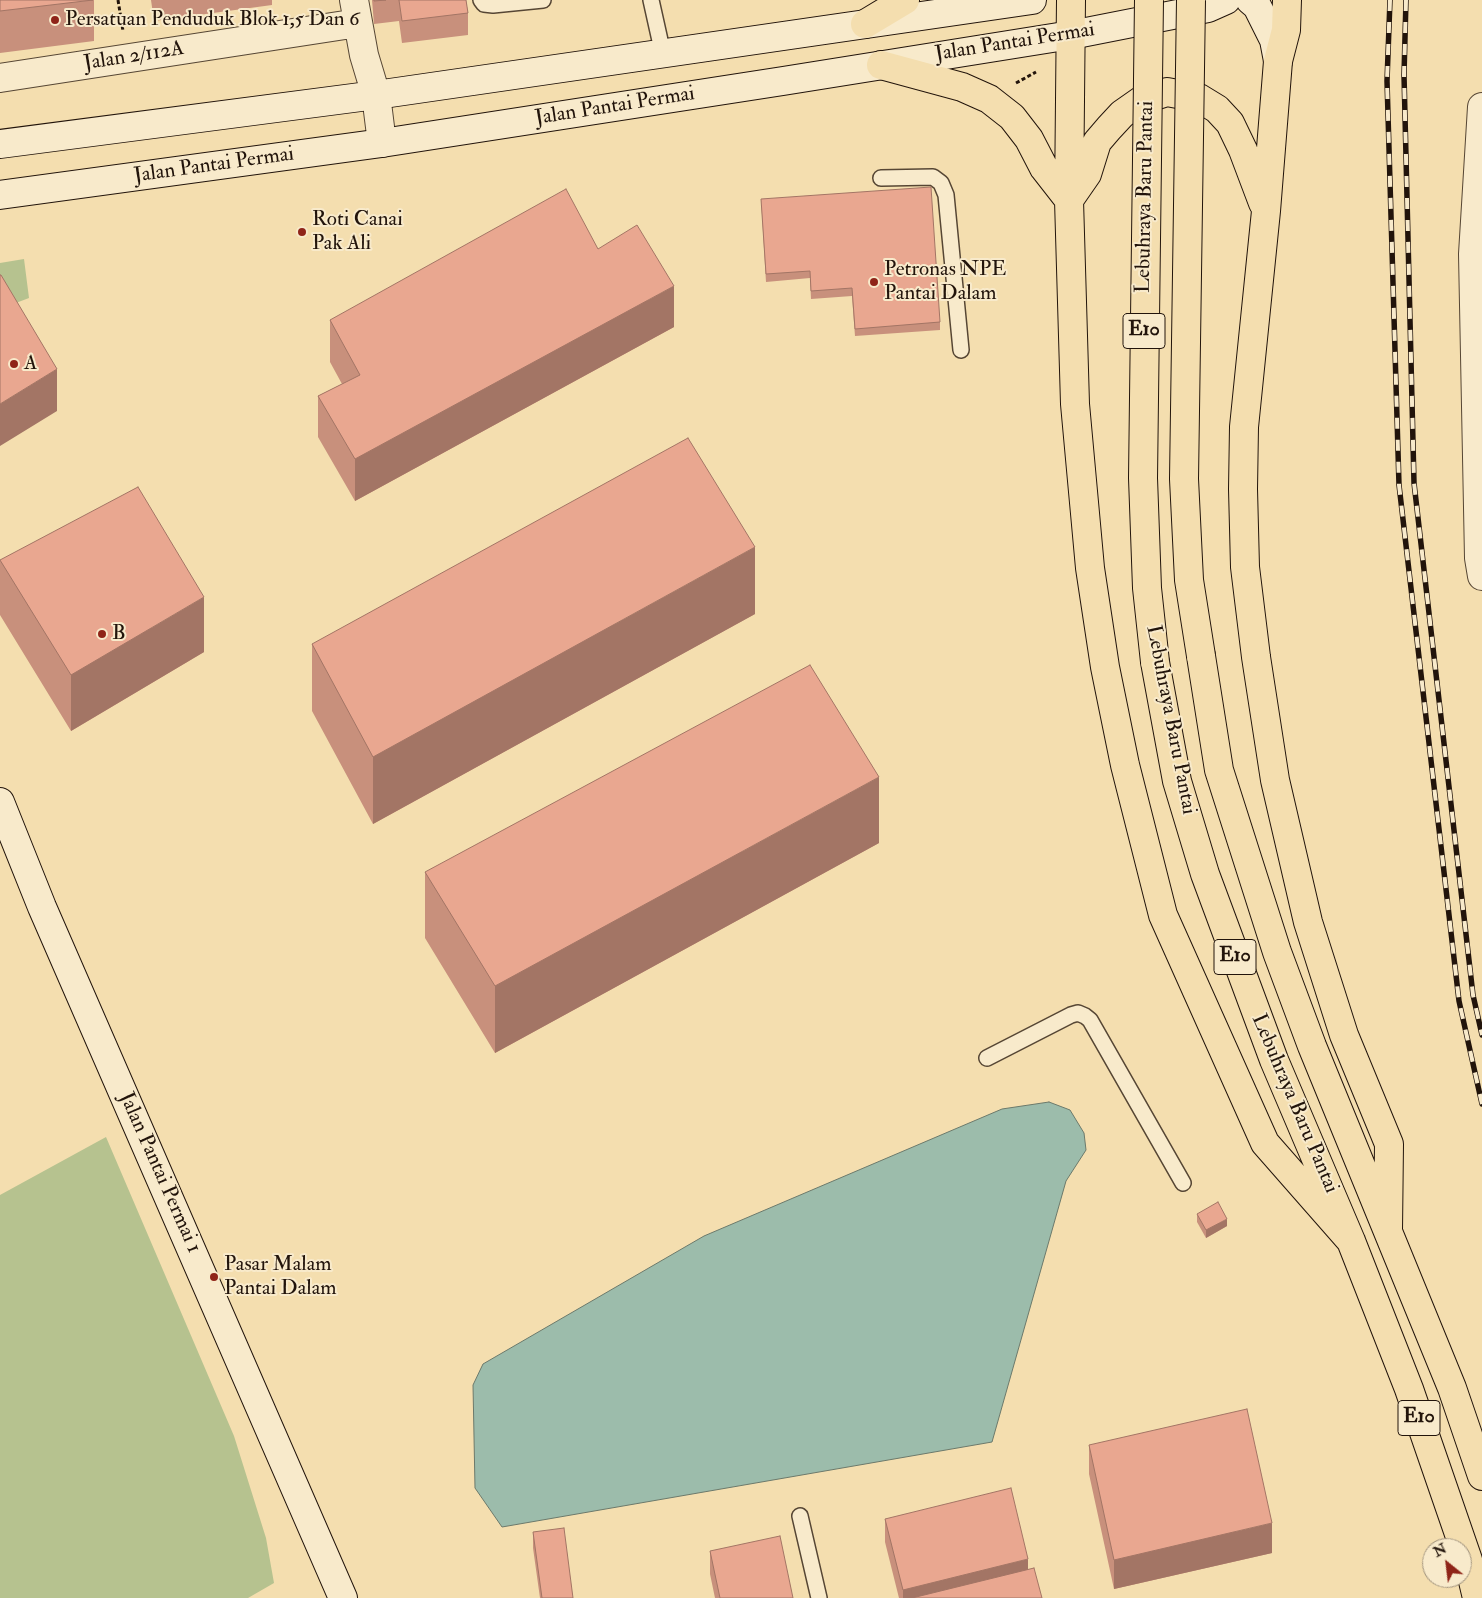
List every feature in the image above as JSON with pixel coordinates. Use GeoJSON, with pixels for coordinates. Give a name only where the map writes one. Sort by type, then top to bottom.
{"type":"FeatureCollection","features":[{"type":"Feature","properties":{"kind":"highway"},"geometry":{"type":"LineString","coordinates":[[865,24],[905,0]]}},
{"type":"Feature","properties":{"kind":"highway"},"geometry":{"type":"LineString","coordinates":[[1071,0],[1068,200],[1075,404],[1090,568],[1105,667],[1121,745],[1163,915],[1265,1143],[1351,1241]]}},
{"type":"Feature","properties":{"kind":"highway","name":"Lebuhraya Baru Pantai"},"geometry":{"type":"LineString","coordinates":[[1149,0],[1143,478],[1147,588],[1155,662],[1177,781],[1205,874],[1274,1060],[1351,1241],[1409,1389],[1468,1560],[1477,1598]]}},
{"type":"Feature","properties":{"kind":"highway","name":"Lebuhraya Baru Pantai"},"geometry":{"type":"LineString","coordinates":[[1191,0],[1184,479],[1190,580],[1219,770],[1247,863],[1277,952],[1312,1046],[1452,1388],[1482,1476]]}},
{"type":"Feature","properties":{"kind":"highway"},"geometry":{"type":"LineString","coordinates":[[1287,0],[1286,30],[1278,61],[1266,211],[1244,436],[1245,567],[1275,780],[1308,922],[1344,1035],[1389,1144],[1388,1230]]}},
{"type":"Feature","properties":{"kind":"highway"},"geometry":{"type":"LineString","coordinates":[[881,65],[962,87],[990,99],[1012,117],[1029,139],[1044,168],[1068,200]]}},
{"type":"Feature","properties":{"kind":"highway"},"geometry":{"type":"LineString","coordinates":[[1068,200],[1087,174],[1098,142],[1109,128],[1122,114],[1142,100],[1168,92],[1199,98],[1217,109],[1230,123],[1243,150],[1266,211]]}},
{"type":"Feature","properties":{"kind":"main road","name":"Jalan Pantai Permai"},"geometry":{"type":"LineString","coordinates":[[0,144],[376,95],[1032,0]]}},
{"type":"Feature","properties":{"kind":"main road","name":"Jalan Pantai Permai"},"geometry":{"type":"LineString","coordinates":[[0,196],[382,143],[1071,35],[1208,8],[1226,0]]}},
{"type":"Feature","properties":{"kind":"main road"},"geometry":{"type":"LineString","coordinates":[[1250,0],[1257,6],[1274,40],[1278,61]]}},
{"type":"Feature","properties":{"kind":"main road"},"geometry":{"type":"LineString","coordinates":[[356,12],[364,55],[376,95],[382,143]]}},
{"type":"Feature","properties":{"kind":"main road","name":"Jalan 2/112A"},"geometry":{"type":"LineString","coordinates":[[0,78],[356,12]]}},
{"type":"Feature","properties":{"kind":"main road"},"geometry":{"type":"LineString","coordinates":[[1482,107],[1473,254],[1479,558],[1482,576]]}},
{"type":"Feature","properties":{"kind":"main road","name":"Jalan Pantai Permai 1"},"geometry":{"type":"LineString","coordinates":[[0,802],[42,907],[343,1598]]}},
{"type":"Feature","properties":{"kind":"lane"},"geometry":{"type":"LineString","coordinates":[[481,0],[484,4],[493,5],[543,0]]}},
{"type":"Feature","properties":{"kind":"lane"},"geometry":{"type":"LineString","coordinates":[[651,0],[663,54]]}},
{"type":"Feature","properties":{"kind":"lane"},"geometry":{"type":"LineString","coordinates":[[881,178],[933,177],[941,183],[946,195],[961,350]]}},
{"type":"Feature","properties":{"kind":"lane"},"geometry":{"type":"LineString","coordinates":[[987,1058],[1071,1015],[1078,1013],[1085,1016],[1090,1020],[1183,1183]]}},
{"type":"Feature","properties":{"kind":"lane"},"geometry":{"type":"LineString","coordinates":[[800,1516],[819,1598]]}},
{"type":"Feature","properties":{"kind":"path"},"geometry":{"type":"LineString","coordinates":[[1016,83],[1041,69]]}},
{"type":"Feature","properties":{"kind":"green space"},"geometry":{"type":"Polygon","coordinates":[[[24,259],[29,298],[0,309],[0,263],[24,259]]]}},
{"type":"Feature","properties":{"kind":"green space"},"geometry":{"type":"Polygon","coordinates":[[[106,1137],[234,1436],[266,1538],[274,1583],[248,1598],[0,1598],[0,1195],[106,1137]]]}},
{"type":"Feature","properties":{"kind":"shaded area"},"geometry":{"type":"Polygon","coordinates":[[[1049,1102],[1070,1110],[1084,1133],[1086,1150],[1066,1181],[992,1442],[502,1527],[475,1488],[473,1385],[483,1364],[704,1236],[1002,1109],[1049,1102]]]}},
{"type":"Feature","properties":{"kind":"building"},"geometry":{"type":"Polygon","coordinates":[[[0,0],[93,0],[0,11],[0,0]]]}},
{"type":"Feature","properties":{"kind":"building"},"geometry":{"type":"Polygon","coordinates":[[[399,0],[466,0],[468,13],[402,21],[399,0]]]}},
{"type":"Feature","properties":{"kind":"building"},"geometry":{"type":"Polygon","coordinates":[[[931,187],[940,322],[855,329],[852,288],[811,291],[810,271],[766,274],[761,199],[931,187]]]}},
{"type":"Feature","properties":{"kind":"building"},"geometry":{"type":"Polygon","coordinates":[[[566,189],[598,249],[637,225],[674,286],[355,459],[318,396],[360,375],[330,320],[566,189]]]}},
{"type":"Feature","properties":{"kind":"building"},"geometry":{"type":"Polygon","coordinates":[[[0,275],[57,369],[0,404],[0,275]]]}},
{"type":"Feature","properties":{"kind":"building"},"geometry":{"type":"Polygon","coordinates":[[[688,438],[755,547],[373,757],[312,644],[688,438]]]}},
{"type":"Feature","properties":{"kind":"building"},"geometry":{"type":"Polygon","coordinates":[[[138,487],[204,597],[71,675],[0,560],[138,487]]]}},
{"type":"Feature","properties":{"kind":"building"},"geometry":{"type":"Polygon","coordinates":[[[810,665],[879,777],[495,986],[425,872],[810,665]]]}},
{"type":"Feature","properties":{"kind":"building"},"geometry":{"type":"Polygon","coordinates":[[[1218,1202],[1227,1219],[1206,1230],[1197,1214],[1218,1202]]]}},
{"type":"Feature","properties":{"kind":"building"},"geometry":{"type":"Polygon","coordinates":[[[1247,1409],[1272,1523],[1114,1560],[1089,1445],[1247,1409]]]}},
{"type":"Feature","properties":{"kind":"building"},"geometry":{"type":"Polygon","coordinates":[[[1011,1488],[1028,1559],[903,1590],[885,1519],[1011,1488]]]}},
{"type":"Feature","properties":{"kind":"building"},"geometry":{"type":"Polygon","coordinates":[[[564,1528],[573,1598],[542,1598],[533,1532],[564,1528]]]}},
{"type":"Feature","properties":{"kind":"building"},"geometry":{"type":"Polygon","coordinates":[[[780,1536],[793,1598],[720,1598],[710,1551],[780,1536]]]}},
{"type":"Feature","properties":{"kind":"building"},"geometry":{"type":"Polygon","coordinates":[[[1034,1568],[1042,1598],[912,1598],[1034,1568]]]}},
{"type":"Feature","properties":{"kind":"railway"},"geometry":{"type":"LineString","coordinates":[[1390,0],[1387,81],[1399,485],[1459,1001],[1482,1104]]}},
{"type":"Feature","properties":{"kind":"railway"},"geometry":{"type":"LineString","coordinates":[[1406,0],[1404,75],[1414,483],[1473,995],[1482,1035]]}},
{"type":"Feature","properties":{"kind":"place","name":"Persatuan Penduduk Blok 1,5 Dan 6"},"geometry":{"type":"Point","coordinates":[55,20]}},
{"type":"Feature","properties":{"kind":"place","name":"Roti Canai Pak Ali"},"geometry":{"type":"Point","coordinates":[302,232]}},
{"type":"Feature","properties":{"kind":"place","name":"Petronas NPE Pantai Dalam"},"geometry":{"type":"Point","coordinates":[874,282]}},
{"type":"Feature","properties":{"kind":"place","name":"A"},"geometry":{"type":"Point","coordinates":[14,364]}},
{"type":"Feature","properties":{"kind":"place","name":"B"},"geometry":{"type":"Point","coordinates":[102,634]}},
{"type":"Feature","properties":{"kind":"place","name":"Pasar Malam Pantai Dalam"},"geometry":{"type":"Point","coordinates":[214,1277]}}]}
